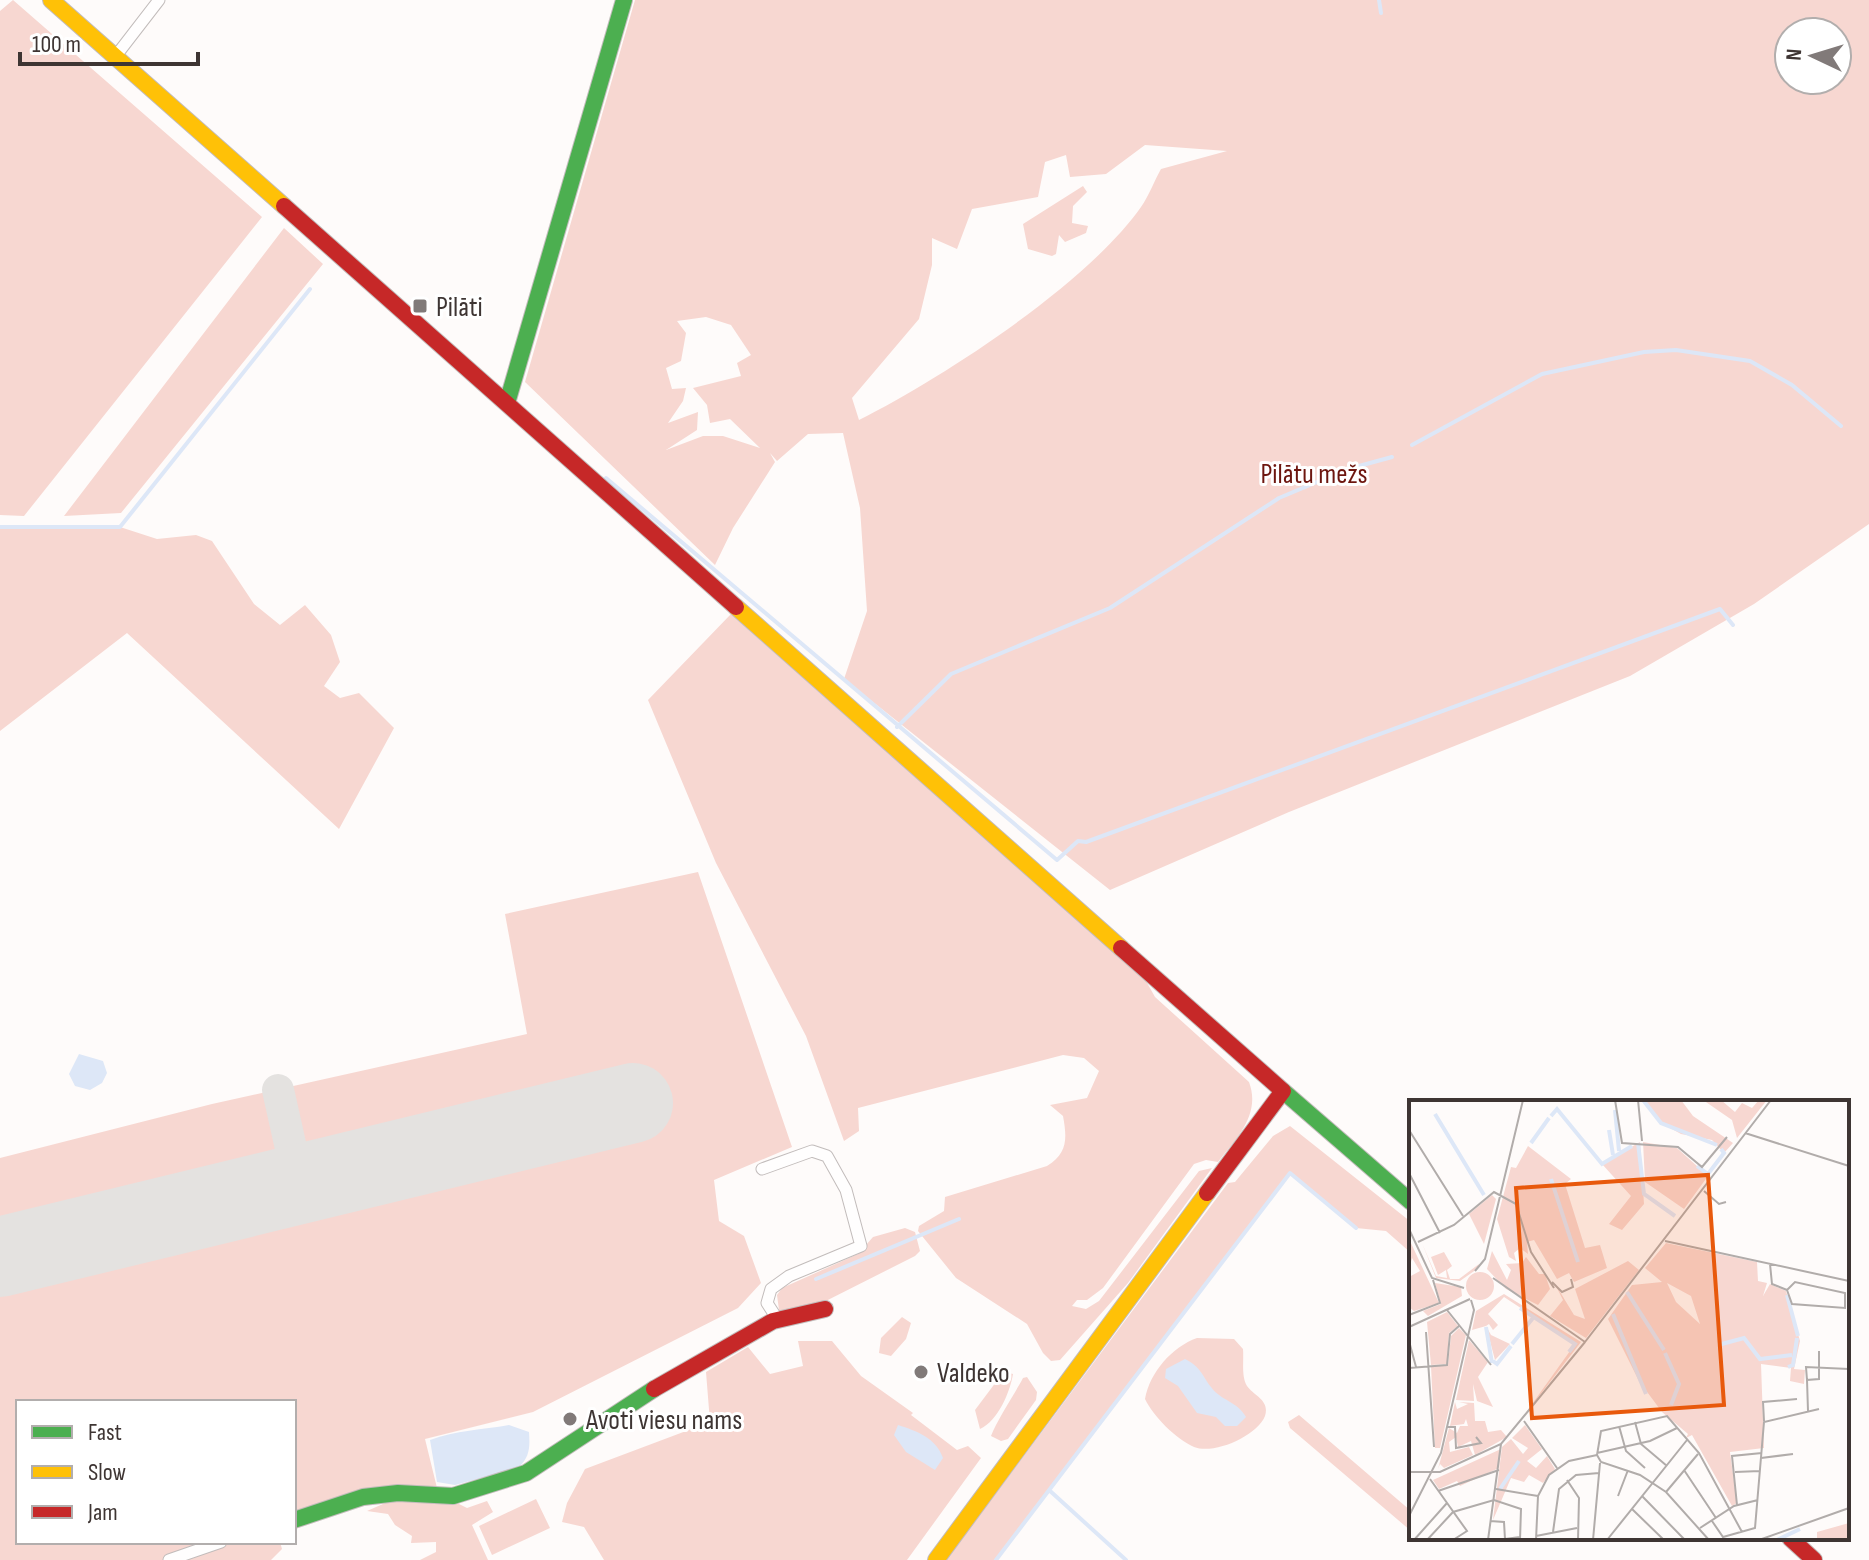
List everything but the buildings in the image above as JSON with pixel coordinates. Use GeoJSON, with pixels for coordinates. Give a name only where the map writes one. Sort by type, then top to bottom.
{"type":"FeatureCollection","features":[{"type":"Feature","properties":{"kind":"main road"},"geometry":{"type":"LineString","coordinates":[[51,0],[1409,1200]]}},
{"type":"Feature","properties":{"kind":"main road"},"geometry":{"type":"LineString","coordinates":[[507,403],[624,0]]}},
{"type":"Feature","properties":{"kind":"main road"},"geometry":{"type":"LineString","coordinates":[[936,1560],[1283,1091]]}},
{"type":"Feature","properties":{"kind":"main road"},"geometry":{"type":"LineString","coordinates":[[296,1519],[363,1497],[398,1493],[453,1496],[526,1473],[671,1378],[778,1320],[825,1309]]}},
{"type":"Feature","properties":{"kind":"main road"},"geometry":{"type":"LineString","coordinates":[[1792,1540],[1814,1560]]}},
{"type":"Feature","properties":{"kind":"street"},"geometry":{"type":"LineString","coordinates":[[115,57],[159,0]]}},
{"type":"Feature","properties":{"kind":"street"},"geometry":{"type":"LineString","coordinates":[[762,1169],[812,1151],[827,1156],[846,1190],[861,1246],[789,1276],[771,1289],[767,1303],[778,1320]]}},
{"type":"Feature","properties":{"kind":"street"},"geometry":{"type":"LineString","coordinates":[[169,1560],[215,1544]]}},
{"type":"Feature","properties":{"kind":"green space"},"geometry":{"type":"Polygon","coordinates":[[[13,0],[262,217],[24,516],[0,515],[0,11],[13,0]]]}},
{"type":"Feature","properties":{"kind":"green space","name":"Pilātu mežs"},"geometry":{"type":"Polygon","coordinates":[[[635,0],[1869,0],[1869,524],[1754,604],[1630,676],[1289,812],[1110,890],[844,679],[867,611],[860,508],[843,433],[808,434],[777,461],[770,453],[775,462],[733,528],[715,565],[525,382],[635,0]],[[1145,145],[1106,174],[1070,177],[1066,155],[1045,162],[1038,197],[972,209],[957,249],[932,238],[932,265],[919,319],[852,398],[859,420],[971,354],[1050,297],[1117,236],[1144,203],[1161,169],[1227,151],[1145,145]],[[706,317],[677,321],[686,333],[681,361],[666,368],[672,389],[686,388],[683,401],[668,423],[698,412],[697,430],[666,450],[703,436],[723,436],[760,448],[730,419],[710,423],[707,405],[693,388],[741,376],[737,363],[751,355],[731,325],[706,317]]]}},
{"type":"Feature","properties":{"kind":"green space"},"geometry":{"type":"Polygon","coordinates":[[[1083,186],[1087,192],[1073,206],[1072,223],[1088,226],[1086,233],[1065,242],[1059,235],[1056,254],[1052,256],[1028,249],[1023,224],[1083,186]]]}},
{"type":"Feature","properties":{"kind":"green space"},"geometry":{"type":"Polygon","coordinates":[[[284,228],[323,264],[121,513],[64,516],[284,228]]]}},
{"type":"Feature","properties":{"kind":"green space"},"geometry":{"type":"Polygon","coordinates":[[[0,527],[120,527],[157,539],[196,535],[212,541],[254,604],[280,625],[305,605],[331,635],[340,662],[324,686],[340,698],[359,693],[394,728],[339,829],[127,633],[0,731],[0,527]]]}},
{"type":"Feature","properties":{"kind":"green space"},"geometry":{"type":"Polygon","coordinates":[[[731,614],[1146,981],[1155,997],[1249,1082],[1252,1105],[1239,1135],[1218,1162],[1206,1160],[1194,1164],[1103,1288],[1087,1300],[1077,1300],[1072,1306],[1086,1309],[1099,1301],[1199,1171],[1212,1168],[1128,1283],[1060,1360],[1051,1361],[1043,1353],[1027,1324],[956,1278],[918,1231],[919,1226],[944,1211],[945,1197],[1047,1166],[1054,1161],[1062,1150],[1065,1131],[1063,1116],[1050,1105],[1087,1098],[1099,1071],[1084,1058],[1063,1055],[858,1108],[859,1131],[844,1141],[806,1036],[716,863],[648,700],[731,614]]]}},
{"type":"Feature","properties":{"kind":"green space"},"geometry":{"type":"Polygon","coordinates":[[[698,872],[792,1147],[714,1180],[719,1221],[744,1236],[761,1283],[738,1308],[533,1412],[425,1439],[438,1492],[296,1516],[296,1400],[16,1400],[16,1544],[281,1544],[282,1549],[271,1560],[0,1560],[0,1158],[212,1104],[527,1034],[505,914],[698,872]]]}},
{"type":"Feature","properties":{"kind":"green space"},"geometry":{"type":"Polygon","coordinates":[[[1290,1126],[1409,1220],[1409,1251],[1386,1231],[1356,1228],[1290,1173],[996,1560],[946,1560],[1228,1183],[1235,1182],[1273,1136],[1290,1126]]]}},
{"type":"Feature","properties":{"kind":"green space"},"geometry":{"type":"Polygon","coordinates":[[[905,1228],[915,1232],[920,1251],[915,1256],[810,1309],[787,1315],[779,1310],[777,1295],[782,1288],[858,1254],[873,1237],[905,1228]]]}},
{"type":"Feature","properties":{"kind":"green space"},"geometry":{"type":"Polygon","coordinates":[[[902,1317],[911,1323],[906,1339],[891,1356],[879,1353],[881,1338],[902,1317]]]}},
{"type":"Feature","properties":{"kind":"green space"},"geometry":{"type":"Polygon","coordinates":[[[1197,1338],[1234,1339],[1243,1349],[1245,1382],[1263,1402],[1266,1411],[1260,1423],[1244,1437],[1223,1446],[1202,1449],[1173,1433],[1159,1420],[1145,1399],[1157,1370],[1171,1354],[1197,1338]]]}},
{"type":"Feature","properties":{"kind":"green space"},"geometry":{"type":"Polygon","coordinates":[[[798,1341],[832,1341],[861,1376],[913,1413],[911,1415],[957,1450],[968,1446],[981,1458],[907,1560],[604,1560],[584,1527],[562,1522],[567,1503],[585,1469],[710,1422],[706,1372],[748,1347],[770,1374],[803,1366],[798,1341]]]}},
{"type":"Feature","properties":{"kind":"green space"},"geometry":{"type":"Polygon","coordinates":[[[1013,1374],[1002,1405],[992,1420],[980,1429],[975,1410],[999,1378],[1013,1374]]]}},
{"type":"Feature","properties":{"kind":"green space"},"geometry":{"type":"Polygon","coordinates":[[[1027,1377],[1037,1392],[1036,1400],[1008,1439],[1001,1441],[991,1436],[1023,1378],[1027,1377]]]}},
{"type":"Feature","properties":{"kind":"green space"},"geometry":{"type":"Polygon","coordinates":[[[1299,1415],[1409,1509],[1409,1529],[1290,1428],[1288,1422],[1299,1415]]]}},
{"type":"Feature","properties":{"kind":"green space"},"geometry":{"type":"Polygon","coordinates":[[[536,1499],[550,1528],[492,1555],[479,1526],[536,1499]]]}},
{"type":"Feature","properties":{"kind":"green space"},"geometry":{"type":"Polygon","coordinates":[[[392,1500],[451,1500],[467,1508],[487,1501],[493,1512],[472,1525],[488,1560],[420,1560],[436,1552],[436,1542],[411,1543],[412,1536],[395,1525],[388,1514],[367,1511],[392,1500]]]}},
{"type":"Feature","properties":{"kind":"water"},"geometry":{"type":"Polygon","coordinates":[[[79,1054],[103,1061],[107,1073],[102,1083],[90,1090],[75,1086],[69,1074],[79,1054]]]}},
{"type":"Feature","properties":{"kind":"water"},"geometry":{"type":"Polygon","coordinates":[[[1185,1359],[1198,1368],[1215,1392],[1234,1404],[1246,1417],[1237,1426],[1225,1426],[1216,1417],[1197,1413],[1178,1386],[1165,1378],[1166,1369],[1185,1359]]]}},
{"type":"Feature","properties":{"kind":"water"},"geometry":{"type":"Polygon","coordinates":[[[509,1425],[529,1432],[528,1452],[518,1468],[455,1485],[437,1482],[430,1440],[459,1432],[509,1425]]]}},
{"type":"Feature","properties":{"kind":"water"},"geometry":{"type":"Polygon","coordinates":[[[898,1425],[919,1433],[936,1445],[943,1458],[935,1470],[906,1452],[894,1435],[898,1425]]]}},
{"type":"Feature","properties":{"kind":"waterway"},"geometry":{"type":"LineString","coordinates":[[1379,0],[1381,13]]}},
{"type":"Feature","properties":{"kind":"waterway"},"geometry":{"type":"LineString","coordinates":[[0,527],[120,527],[310,289]]}},
{"type":"Feature","properties":{"kind":"waterway"},"geometry":{"type":"LineString","coordinates":[[1412,445],[1542,374],[1644,352],[1676,350],[1750,361],[1792,385],[1841,426]]}},
{"type":"Feature","properties":{"kind":"waterway"},"geometry":{"type":"LineString","coordinates":[[897,727],[951,674],[1110,608],[1279,498],[1348,469],[1392,457]]}},
{"type":"Feature","properties":{"kind":"waterway"},"geometry":{"type":"LineString","coordinates":[[606,478],[1057,860],[1078,841],[1086,842],[1720,609],[1733,625]]}},
{"type":"Feature","properties":{"kind":"waterway"},"geometry":{"type":"LineString","coordinates":[[996,1560],[1290,1173],[1356,1228]]}},
{"type":"Feature","properties":{"kind":"waterway"},"geometry":{"type":"LineString","coordinates":[[816,1279],[959,1219]]}},
{"type":"Feature","properties":{"kind":"waterway"},"geometry":{"type":"LineString","coordinates":[[1049,1490],[1126,1560]]}},
{"type":"Feature","properties":{"kind":"taxiway"},"geometry":{"type":"LineString","coordinates":[[278,1090],[299,1184]]}},
{"type":"Feature","properties":{"kind":"runway"},"geometry":{"type":"LineString","coordinates":[[0,1257],[633,1103]]}},
{"type":"Feature","properties":{"kind":"traffic: fast"},"geometry":{"type":"LineString","coordinates":[[507,403],[624,0]]}},
{"type":"Feature","properties":{"kind":"traffic: fast"},"geometry":{"type":"LineString","coordinates":[[1283,1091],[1409,1200]]}},
{"type":"Feature","properties":{"kind":"traffic: fast"},"geometry":{"type":"LineString","coordinates":[[296,1519],[363,1497],[398,1493],[453,1496],[526,1473],[654,1389]]}},
{"type":"Feature","properties":{"kind":"traffic: slow"},"geometry":{"type":"LineString","coordinates":[[51,0],[284,206]]}},
{"type":"Feature","properties":{"kind":"traffic: slow"},"geometry":{"type":"LineString","coordinates":[[736,607],[1121,948]]}},
{"type":"Feature","properties":{"kind":"traffic: slow"},"geometry":{"type":"LineString","coordinates":[[936,1560],[1207,1193]]}},
{"type":"Feature","properties":{"kind":"traffic: jam"},"geometry":{"type":"LineString","coordinates":[[284,206],[736,607]]}},
{"type":"Feature","properties":{"kind":"traffic: jam"},"geometry":{"type":"LineString","coordinates":[[1121,948],[1283,1091],[1207,1193]]}},
{"type":"Feature","properties":{"kind":"traffic: jam"},"geometry":{"type":"LineString","coordinates":[[654,1389],[773,1321],[825,1309]]}},
{"type":"Feature","properties":{"kind":"traffic: jam"},"geometry":{"type":"LineString","coordinates":[[1792,1540],[1814,1560]]}},
{"type":"Feature","properties":{"kind":"place","name":"Pilāti"},"geometry":{"type":"Point","coordinates":[420,306]}},
{"type":"Feature","properties":{"kind":"place","name":"Valdeko"},"geometry":{"type":"Point","coordinates":[921,1372]}},
{"type":"Feature","properties":{"kind":"place","name":"Avoti viesu nams"},"geometry":{"type":"Point","coordinates":[570,1419]}}]}
